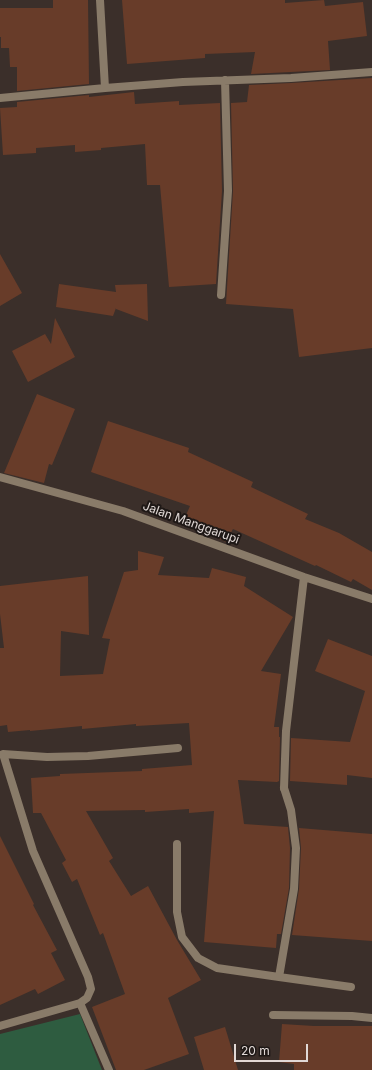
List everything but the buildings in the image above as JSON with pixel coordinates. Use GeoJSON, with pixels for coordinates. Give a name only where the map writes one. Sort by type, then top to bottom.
{"type":"FeatureCollection","features":[{"type":"Feature","properties":{"kind":"street"},"geometry":{"type":"LineString","coordinates":[[100,0],[105,88]]}},
{"type":"Feature","properties":{"kind":"street"},"geometry":{"type":"LineString","coordinates":[[0,98],[105,88],[372,72]]}},
{"type":"Feature","properties":{"kind":"street"},"geometry":{"type":"LineString","coordinates":[[221,295],[228,191],[225,80]]}},
{"type":"Feature","properties":{"kind":"street","name":"Jalan Manggarupi"},"geometry":{"type":"LineString","coordinates":[[0,477],[123,511],[304,577],[372,599]]}},
{"type":"Feature","properties":{"kind":"street"},"geometry":{"type":"LineString","coordinates":[[279,977],[294,889],[296,848],[291,810],[284,788],[286,731],[304,577]]}},
{"type":"Feature","properties":{"kind":"street"},"geometry":{"type":"LineString","coordinates":[[0,1026],[80,1003],[87,998],[91,989],[88,978],[33,851],[1,754],[47,757],[88,756],[178,748]]}},
{"type":"Feature","properties":{"kind":"street"},"geometry":{"type":"LineString","coordinates":[[177,844],[177,912],[182,937],[198,958],[217,968],[351,987]]}},
{"type":"Feature","properties":{"kind":"street"},"geometry":{"type":"LineString","coordinates":[[80,1003],[109,1070]]}},
{"type":"Feature","properties":{"kind":"street"},"geometry":{"type":"LineString","coordinates":[[273,1015],[352,1016],[372,1018]]}},
{"type":"Feature","properties":{"kind":"green space"},"geometry":{"type":"Polygon","coordinates":[[[80,1014],[102,1070],[0,1070],[0,1034],[80,1014]]]}}]}
